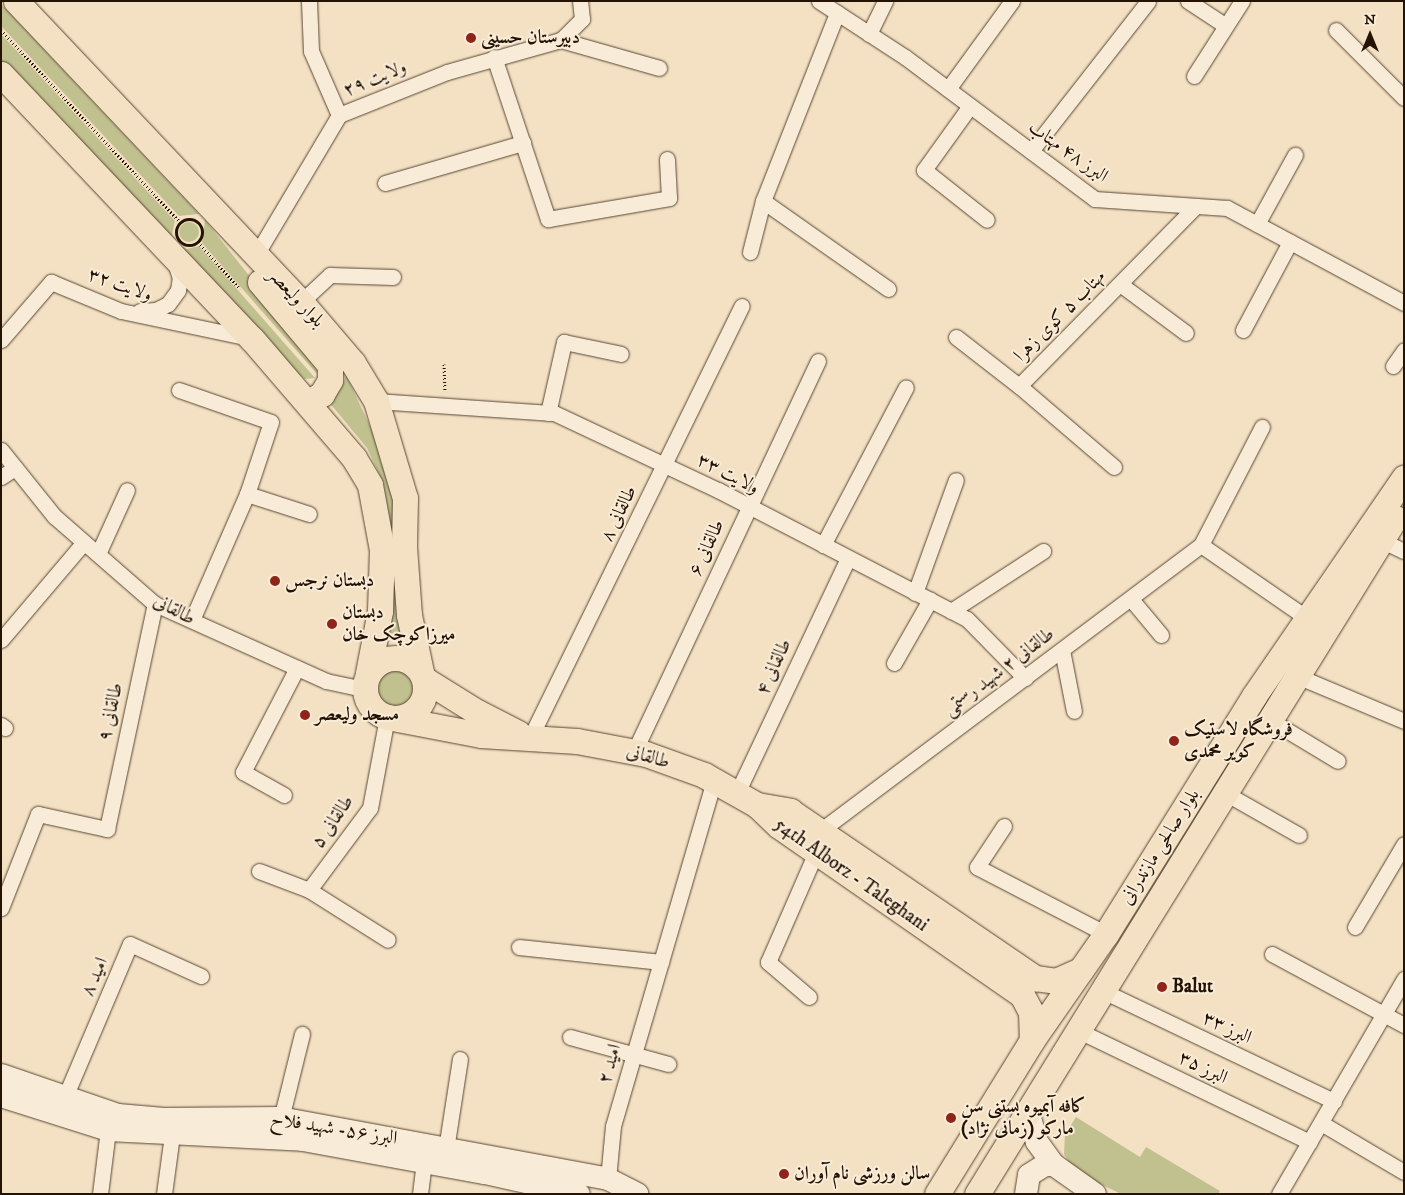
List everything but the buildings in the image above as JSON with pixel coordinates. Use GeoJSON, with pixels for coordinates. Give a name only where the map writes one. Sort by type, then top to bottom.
{"type":"FeatureCollection","features":[{"type":"Feature","properties":{"kind":"main road","name":"بلوار ولیعصر"},"geometry":{"type":"LineString","coordinates":[[16,1],[301,302],[353,363],[376,401],[405,498],[404,547],[409,615],[422,675]]}},
{"type":"Feature","properties":{"kind":"main road"},"geometry":{"type":"LineString","coordinates":[[1,74],[172,257],[252,339],[308,402],[354,458],[370,485],[382,550],[382,583],[366,681],[371,706],[387,717],[405,716],[420,705],[425,688],[422,675],[405,659],[394,657],[375,664],[366,681]]}},
{"type":"Feature","properties":{"kind":"main road"},"geometry":{"type":"LineString","coordinates":[[193,188],[237,254],[330,365],[330,380],[322,394],[308,402]]}},
{"type":"Feature","properties":{"kind":"main road","name":"بلوار صالحی مازندرانی"},"geometry":{"type":"LineString","coordinates":[[937,1194],[1032,1040],[1106,934],[1254,696],[1404,478]]}},
{"type":"Feature","properties":{"kind":"main road","name":"بلوار صالحی مازندرانی"},"geometry":{"type":"LineString","coordinates":[[977,1194],[1404,504]]}},
{"type":"Feature","properties":{"kind":"main road","name":"طالقانی"},"geometry":{"type":"LineString","coordinates":[[422,675],[477,712],[530,738]]}},
{"type":"Feature","properties":{"kind":"main road","name":"طالقانی"},"geometry":{"type":"LineString","coordinates":[[387,717],[481,735],[577,741],[634,752],[714,781],[747,799]]}},
{"type":"Feature","properties":{"kind":"main road","name":"54th Alborz - Taleghani"},"geometry":{"type":"LineString","coordinates":[[747,799],[779,826],[818,841],[1020,980],[1035,978],[1056,981],[1081,970]]}},
{"type":"Feature","properties":{"kind":"main road","name":"54th Alborz - Taleghani"},"geometry":{"type":"LineString","coordinates":[[1020,980],[1022,995],[1031,1012],[1032,1040]]}},
{"type":"Feature","properties":{"kind":"street"},"geometry":{"type":"LineString","coordinates":[[309,1],[310,51],[339,115]]}},
{"type":"Feature","properties":{"kind":"street"},"geometry":{"type":"LineString","coordinates":[[580,1],[582,19],[561,40],[659,68]]}},
{"type":"Feature","properties":{"kind":"street","name":"البرز ۴۸ مهتاب"},"geometry":{"type":"LineString","coordinates":[[819,1],[948,89],[1095,199],[1226,208],[1404,302]]}},
{"type":"Feature","properties":{"kind":"street"},"geometry":{"type":"LineString","coordinates":[[869,34],[885,1]]}},
{"type":"Feature","properties":{"kind":"street"},"geometry":{"type":"LineString","coordinates":[[948,89],[1012,1]]}},
{"type":"Feature","properties":{"kind":"street"},"geometry":{"type":"LineString","coordinates":[[1031,151],[1148,1]]}},
{"type":"Feature","properties":{"kind":"street"},"geometry":{"type":"LineString","coordinates":[[1188,1],[1226,26]]}},
{"type":"Feature","properties":{"kind":"street"},"geometry":{"type":"LineString","coordinates":[[1194,76],[1242,1]]}},
{"type":"Feature","properties":{"kind":"street"},"geometry":{"type":"LineString","coordinates":[[750,252],[764,201],[837,13]]}},
{"type":"Feature","properties":{"kind":"street"},"geometry":{"type":"LineString","coordinates":[[1336,30],[1404,98]]}},
{"type":"Feature","properties":{"kind":"street","name":"ولایت ٢٩"},"geometry":{"type":"LineString","coordinates":[[256,256],[339,115],[494,57],[561,40]]}},
{"type":"Feature","properties":{"kind":"street"},"geometry":{"type":"LineString","coordinates":[[494,57],[548,218],[669,198],[667,159]]}},
{"type":"Feature","properties":{"kind":"street"},"geometry":{"type":"LineString","coordinates":[[970,106],[924,170],[987,220]]}},
{"type":"Feature","properties":{"kind":"street"},"geometry":{"type":"LineString","coordinates":[[386,183],[522,143]]}},
{"type":"Feature","properties":{"kind":"street"},"geometry":{"type":"LineString","coordinates":[[1258,224],[1295,155]]}},
{"type":"Feature","properties":{"kind":"street"},"geometry":{"type":"LineString","coordinates":[[764,201],[888,289]]}},
{"type":"Feature","properties":{"kind":"street","name":"مهتاب ۵ کوی زهرا"},"geometry":{"type":"LineString","coordinates":[[1114,467],[1018,386],[1196,206]]}},
{"type":"Feature","properties":{"kind":"street"},"geometry":{"type":"LineString","coordinates":[[1243,330],[1290,242]]}},
{"type":"Feature","properties":{"kind":"street"},"geometry":{"type":"LineString","coordinates":[[121,311],[156,310],[168,304],[178,290],[180,278],[172,257]]}},
{"type":"Feature","properties":{"kind":"street"},"geometry":{"type":"LineString","coordinates":[[301,302],[330,276],[393,277]]}},
{"type":"Feature","properties":{"kind":"street","name":"ولایت ۳۲"},"geometry":{"type":"LineString","coordinates":[[1,340],[51,282],[121,311],[252,339]]}},
{"type":"Feature","properties":{"kind":"street"},"geometry":{"type":"LineString","coordinates":[[1120,284],[1186,333]]}},
{"type":"Feature","properties":{"kind":"street","name":"طالقانی ۸"},"geometry":{"type":"LineString","coordinates":[[530,738],[742,306]]}},
{"type":"Feature","properties":{"kind":"street"},"geometry":{"type":"LineString","coordinates":[[956,337],[1018,386]]}},
{"type":"Feature","properties":{"kind":"street"},"geometry":{"type":"LineString","coordinates":[[548,413],[564,342],[621,354]]}},
{"type":"Feature","properties":{"kind":"street"},"geometry":{"type":"LineString","coordinates":[[1394,366],[1404,350]]}},
{"type":"Feature","properties":{"kind":"street","name":"طالقانی ۶"},"geometry":{"type":"LineString","coordinates":[[634,752],[818,361]]}},
{"type":"Feature","properties":{"kind":"street"},"geometry":{"type":"LineString","coordinates":[[823,545],[906,387]]}},
{"type":"Feature","properties":{"kind":"street"},"geometry":{"type":"LineString","coordinates":[[179,390],[271,422],[247,494],[192,620]]}},
{"type":"Feature","properties":{"kind":"street","name":"ولایت ٣۳"},"geometry":{"type":"LineString","coordinates":[[376,401],[548,413],[665,465],[749,506],[966,619],[1025,678]]}},
{"type":"Feature","properties":{"kind":"street"},"geometry":{"type":"LineString","coordinates":[[1262,426],[1201,545],[1307,618]]}},
{"type":"Feature","properties":{"kind":"street","name":"طالقانی"},"geometry":{"type":"LineString","coordinates":[[1,450],[54,516],[155,604],[326,681],[366,681]]}},
{"type":"Feature","properties":{"kind":"street"},"geometry":{"type":"LineString","coordinates":[[1,477],[16,468]]}},
{"type":"Feature","properties":{"kind":"street"},"geometry":{"type":"LineString","coordinates":[[915,593],[956,480]]}},
{"type":"Feature","properties":{"kind":"street"},"geometry":{"type":"LineString","coordinates":[[98,554],[128,490]]}},
{"type":"Feature","properties":{"kind":"street"},"geometry":{"type":"LineString","coordinates":[[247,494],[309,514]]}},
{"type":"Feature","properties":{"kind":"street"},"geometry":{"type":"LineString","coordinates":[[1381,540],[1404,551]]}},
{"type":"Feature","properties":{"kind":"street"},"geometry":{"type":"LineString","coordinates":[[1,640],[84,542]]}},
{"type":"Feature","properties":{"kind":"street","name":"طالقانی ۲ شهید رستمی"},"geometry":{"type":"LineString","coordinates":[[818,841],[1025,678],[1201,545]]}},
{"type":"Feature","properties":{"kind":"street"},"geometry":{"type":"LineString","coordinates":[[951,612],[1044,551]]}},
{"type":"Feature","properties":{"kind":"street","name":"طالقانی ۴"},"geometry":{"type":"LineString","coordinates":[[747,799],[848,558]]}},
{"type":"Feature","properties":{"kind":"street"},"geometry":{"type":"LineString","coordinates":[[1130,599],[1161,634]]}},
{"type":"Feature","properties":{"kind":"street"},"geometry":{"type":"LineString","coordinates":[[894,663],[930,600]]}},
{"type":"Feature","properties":{"kind":"street","name":"طالقانی ۹"},"geometry":{"type":"LineString","coordinates":[[1,908],[38,814],[107,829],[155,604]]}},
{"type":"Feature","properties":{"kind":"street"},"geometry":{"type":"LineString","coordinates":[[1062,650],[1074,711]]}},
{"type":"Feature","properties":{"kind":"street"},"geometry":{"type":"LineString","coordinates":[[284,795],[242,772],[297,668]]}},
{"type":"Feature","properties":{"kind":"street"},"geometry":{"type":"LineString","coordinates":[[1297,676],[1404,721]]}},
{"type":"Feature","properties":{"kind":"street","name":"طالقانی ۵"},"geometry":{"type":"LineString","coordinates":[[309,890],[370,808],[387,717]]}},
{"type":"Feature","properties":{"kind":"street"},"geometry":{"type":"LineString","coordinates":[[1270,720],[1338,761]]}},
{"type":"Feature","properties":{"kind":"street","name":"امید ۲"},"geometry":{"type":"LineString","coordinates":[[608,1178],[613,1126],[714,781]]}},
{"type":"Feature","properties":{"kind":"street"},"geometry":{"type":"LineString","coordinates":[[1225,793],[1299,835]]}},
{"type":"Feature","properties":{"kind":"street"},"geometry":{"type":"LineString","coordinates":[[1004,826],[977,867],[1106,934]]}},
{"type":"Feature","properties":{"kind":"street"},"geometry":{"type":"LineString","coordinates":[[809,997],[768,962],[818,841]]}},
{"type":"Feature","properties":{"kind":"street"},"geometry":{"type":"LineString","coordinates":[[1355,928],[1404,844]]}},
{"type":"Feature","properties":{"kind":"street"},"geometry":{"type":"LineString","coordinates":[[259,871],[309,890],[388,940]]}},
{"type":"Feature","properties":{"kind":"street","name":"امید ۸"},"geometry":{"type":"LineString","coordinates":[[65,1098],[130,944],[202,976]]}},
{"type":"Feature","properties":{"kind":"street"},"geometry":{"type":"LineString","coordinates":[[519,947],[661,962]]}},
{"type":"Feature","properties":{"kind":"street"},"geometry":{"type":"LineString","coordinates":[[1272,954],[1404,1025]]}},
{"type":"Feature","properties":{"kind":"street"},"geometry":{"type":"LineString","coordinates":[[1279,1194],[1404,979]]}},
{"type":"Feature","properties":{"kind":"street","name":"البرز ۳۳"},"geometry":{"type":"LineString","coordinates":[[1103,991],[1334,1101]]}},
{"type":"Feature","properties":{"kind":"street","name":"البرز ۳۵"},"geometry":{"type":"LineString","coordinates":[[1079,1030],[1310,1142]]}},
{"type":"Feature","properties":{"kind":"street"},"geometry":{"type":"LineString","coordinates":[[279,1127],[302,1034]]}},
{"type":"Feature","properties":{"kind":"street"},"geometry":{"type":"LineString","coordinates":[[570,1037],[634,1052],[668,1064]]}},
{"type":"Feature","properties":{"kind":"street"},"geometry":{"type":"LineString","coordinates":[[446,1149],[460,1059]]}},
{"type":"Feature","properties":{"kind":"street","name":"البرز ۵۶- شهید فلاح"},"geometry":{"type":"LineString","coordinates":[[1,1075],[118,1116],[279,1127],[446,1149],[608,1178],[638,1194]]}},
{"type":"Feature","properties":{"kind":"street","name":"البرز ۵۶- شهید فلاح"},"geometry":{"type":"LineString","coordinates":[[1,1096],[108,1130],[172,1135],[279,1127],[424,1163],[579,1194]]}},
{"type":"Feature","properties":{"kind":"street"},"geometry":{"type":"LineString","coordinates":[[1028,1111],[1036,1142],[1054,1165],[1096,1194]]}},
{"type":"Feature","properties":{"kind":"street"},"geometry":{"type":"LineString","coordinates":[[1321,1123],[1404,1172]]}},
{"type":"Feature","properties":{"kind":"street"},"geometry":{"type":"LineString","coordinates":[[100,1194],[108,1130]]}},
{"type":"Feature","properties":{"kind":"street"},"geometry":{"type":"LineString","coordinates":[[164,1194],[172,1135]]}},
{"type":"Feature","properties":{"kind":"street"},"geometry":{"type":"LineString","coordinates":[[420,1194],[424,1163]]}},
{"type":"Feature","properties":{"kind":"street"},"geometry":{"type":"LineString","coordinates":[[1026,1194],[1029,1175],[1045,1165],[1054,1165]]}},
{"type":"Feature","properties":{"kind":"path"},"geometry":{"type":"LineString","coordinates":[[1,30],[180,222]]}},
{"type":"Feature","properties":{"kind":"path"},"geometry":{"type":"LineString","coordinates":[[189,219],[199,223],[202,232],[198,242],[189,245],[179,240],[176,232],[180,222],[189,219]]}},
{"type":"Feature","properties":{"kind":"path"},"geometry":{"type":"LineString","coordinates":[[444,364],[445,406]]}},
{"type":"Feature","properties":{"kind":"green space"},"geometry":{"type":"Polygon","coordinates":[[[1,4],[199,214],[179,216],[1,26],[1,4]]]}},
{"type":"Feature","properties":{"kind":"green space"},"geometry":{"type":"Polygon","coordinates":[[[1,34],[175,221],[171,239],[1,61],[1,34]]]}},
{"type":"Feature","properties":{"kind":"green space"},"geometry":{"type":"Polygon","coordinates":[[[205,220],[317,361],[317,374],[202,243],[205,220]]]}},
{"type":"Feature","properties":{"kind":"green space"},"geometry":{"type":"Polygon","coordinates":[[[189,222],[196,225],[199,232],[196,239],[189,242],[182,239],[179,232],[182,225],[189,222]]]}},
{"type":"Feature","properties":{"kind":"green space"},"geometry":{"type":"Polygon","coordinates":[[[178,245],[187,249],[199,246],[315,378],[305,379],[297,373],[178,245]]]}},
{"type":"Feature","properties":{"kind":"green space"},"geometry":{"type":"Polygon","coordinates":[[[346,375],[378,443],[394,496],[402,634],[383,633],[389,570],[387,503],[383,482],[367,448],[328,401],[340,390],[346,375]]]}},
{"type":"Feature","properties":{"kind":"green space"},"geometry":{"type":"Polygon","coordinates":[[[399,665],[411,671],[416,678],[416,696],[411,703],[404,708],[391,709],[383,706],[376,699],[373,683],[376,675],[383,668],[399,665]]]}},
{"type":"Feature","properties":{"kind":"green space"},"geometry":{"type":"Polygon","coordinates":[[[1076,1117],[1140,1157],[1146,1147],[1220,1191],[1218,1194],[1121,1194],[1074,1171],[1064,1154],[1065,1134],[1076,1117]]]}},
{"type":"Feature","properties":{"kind":"place","name":"دبیرستان حسینی"},"geometry":{"type":"Point","coordinates":[471,38]}},
{"type":"Feature","properties":{"kind":"place","name":"دبستان نرجس"},"geometry":{"type":"Point","coordinates":[275,581]}},
{"type":"Feature","properties":{"kind":"place","name":"دبستان میرزاکوچک خان"},"geometry":{"type":"Point","coordinates":[332,624]}},
{"type":"Feature","properties":{"kind":"place","name":"مسجد ولیعصر"},"geometry":{"type":"Point","coordinates":[305,715]}},
{"type":"Feature","properties":{"kind":"place","name":"فروشگاه لاستیک کویر محمدی"},"geometry":{"type":"Point","coordinates":[1174,741]}},
{"type":"Feature","properties":{"kind":"place","name":"Balut"},"geometry":{"type":"Point","coordinates":[1162,987]}},
{"type":"Feature","properties":{"kind":"place","name":"کافه آبمیوه بستنی سن مارکو (زمانی نژاد)"},"geometry":{"type":"Point","coordinates":[951,1118]}},
{"type":"Feature","properties":{"kind":"place","name":"سالن ورزشی نام آوران"},"geometry":{"type":"Point","coordinates":[784,1174]}}]}
